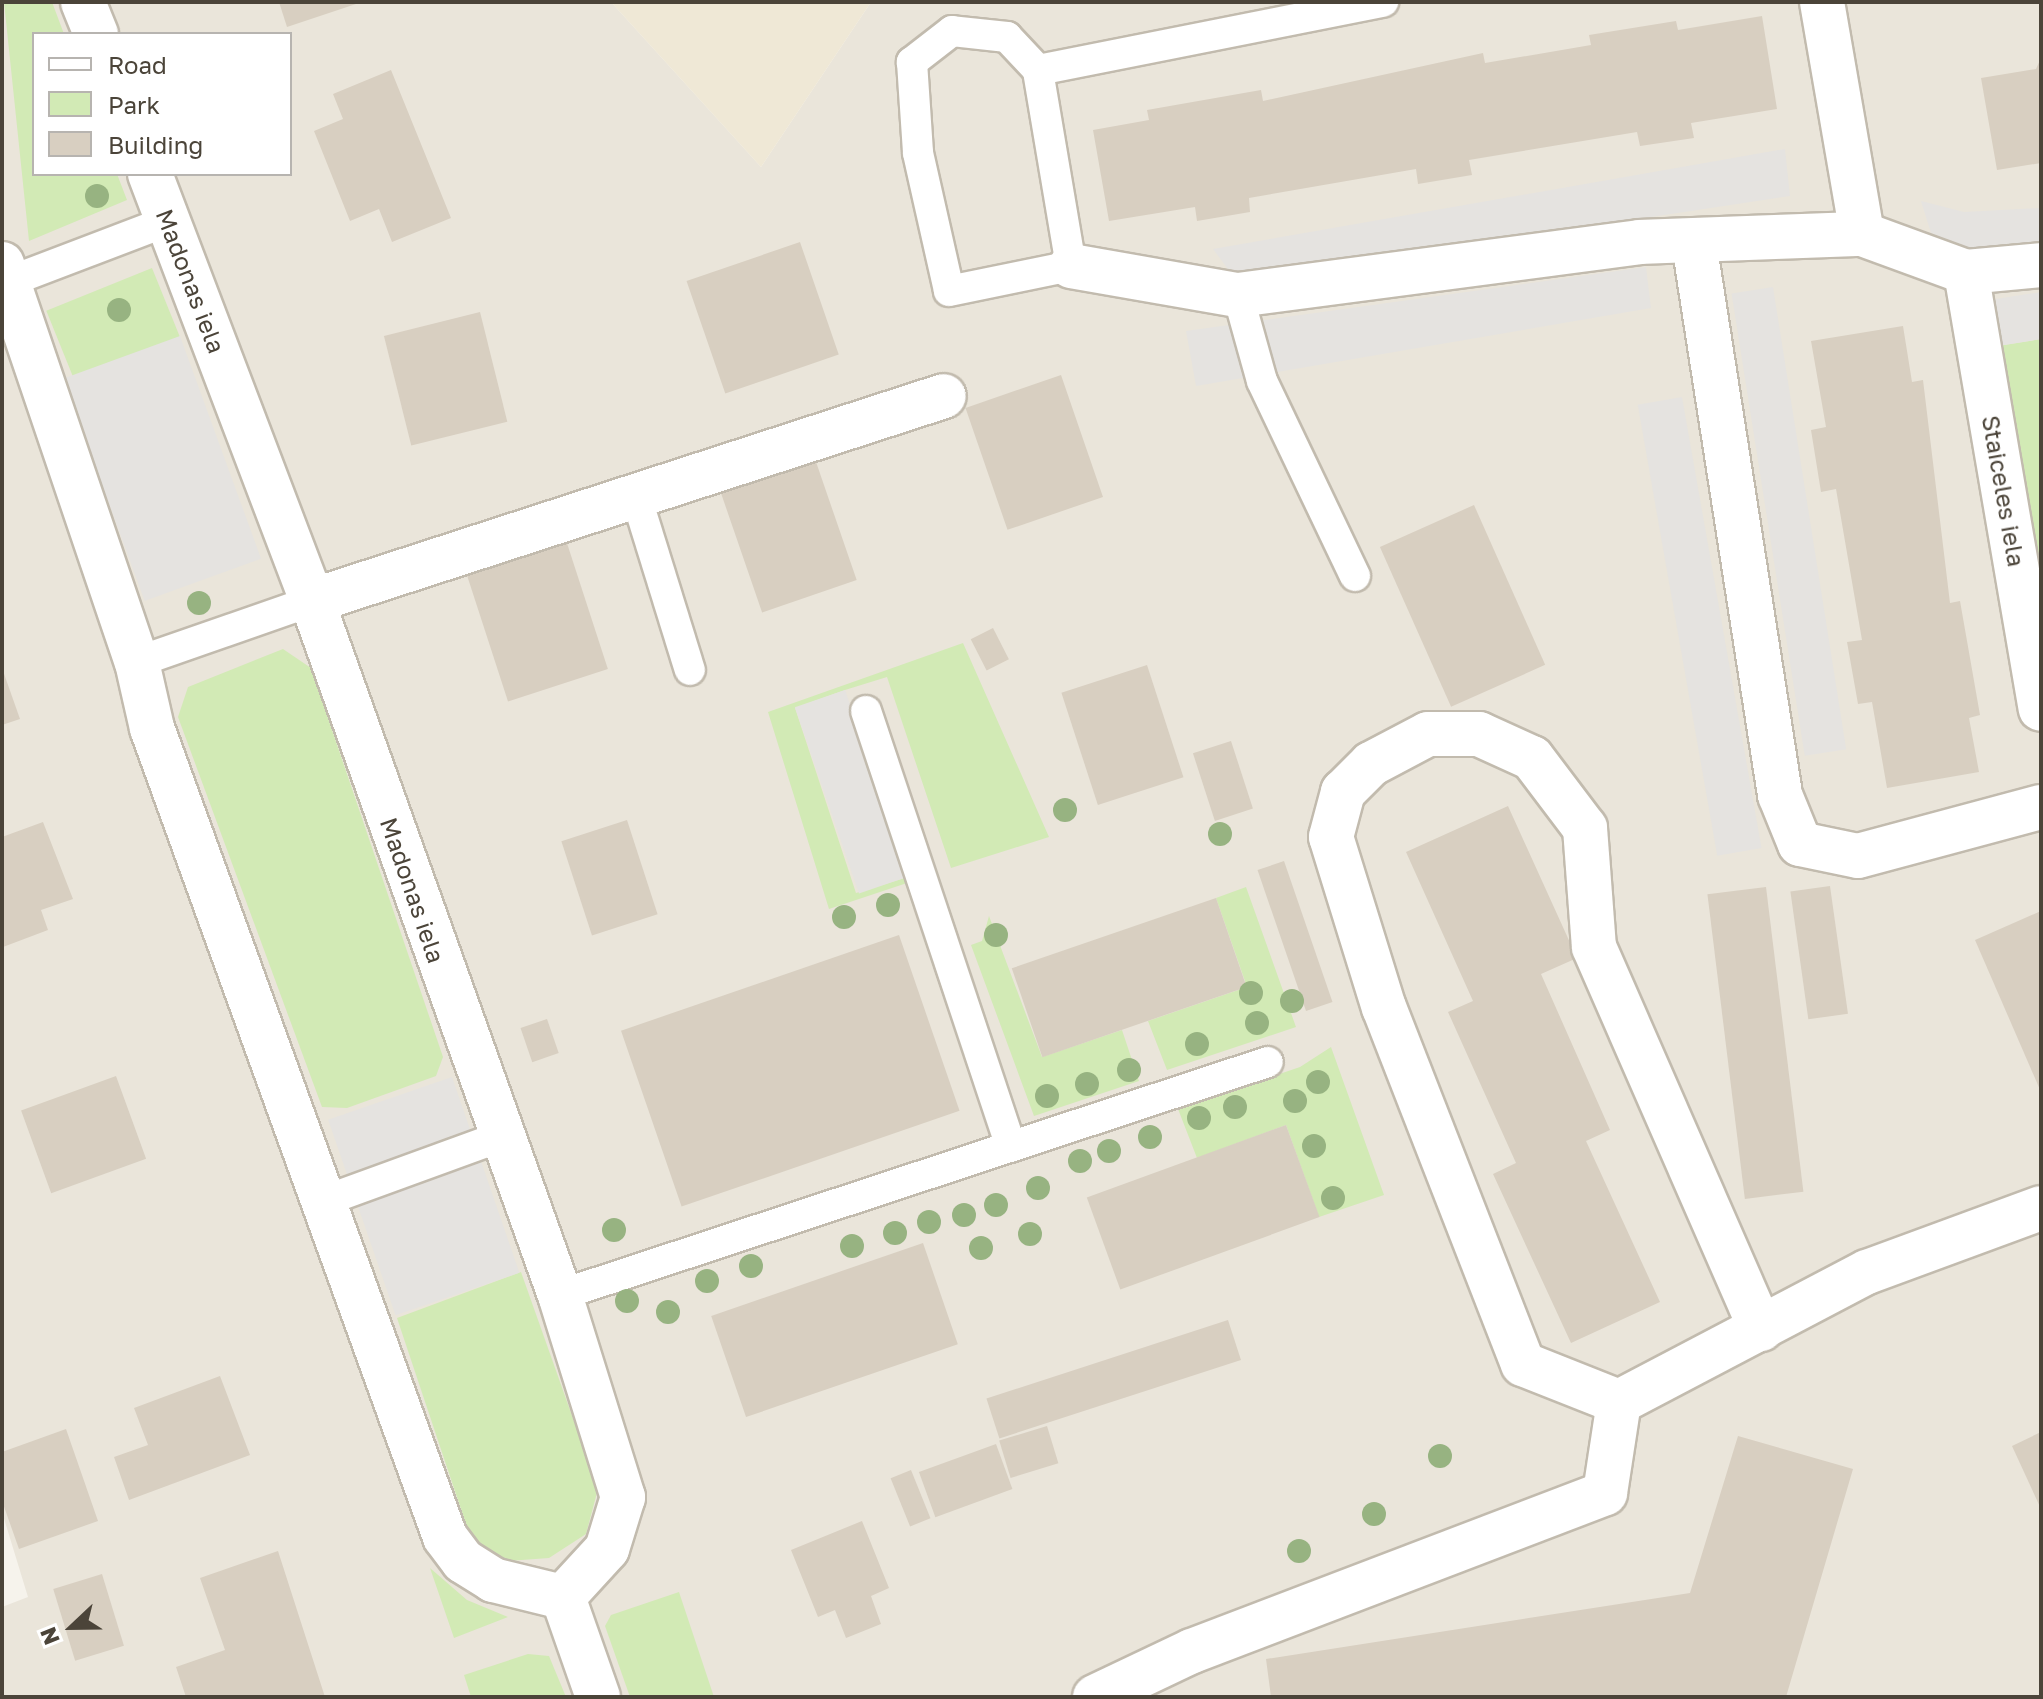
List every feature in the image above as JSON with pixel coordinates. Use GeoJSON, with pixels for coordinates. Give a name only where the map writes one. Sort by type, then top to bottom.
{"type":"FeatureCollection","features":[{"type":"Feature","properties":{"kind":"street"},"geometry":{"type":"LineString","coordinates":[[83,2],[95,32]]}},
{"type":"Feature","properties":{"kind":"street"},"geometry":{"type":"LineString","coordinates":[[1822,2],[1862,234]]}},
{"type":"Feature","properties":{"kind":"street","name":"Madonas iela"},"geometry":{"type":"LineString","coordinates":[[151,176],[312,601],[500,1137],[560,1295],[623,1497],[607,1549],[563,1597]]}},
{"type":"Feature","properties":{"kind":"street"},"geometry":{"type":"LineString","coordinates":[[1071,266],[1238,295],[1640,242],[1694,243],[1862,234],[1966,272],[2041,265]]}},
{"type":"Feature","properties":{"kind":"street"},"geometry":{"type":"LineString","coordinates":[[1694,243],[1780,795],[1800,844],[1858,856],[2041,807]]}},
{"type":"Feature","properties":{"kind":"street","name":"Staiceles iela"},"geometry":{"type":"LineString","coordinates":[[1966,272],[2041,709]]}},
{"type":"Feature","properties":{"kind":"street"},"geometry":{"type":"LineString","coordinates":[[5,273],[137,662],[152,728],[445,1537],[463,1561],[493,1580],[563,1597],[598,1697]]}},
{"type":"Feature","properties":{"kind":"street"},"geometry":{"type":"LineString","coordinates":[[312,601],[944,396]]}},
{"type":"Feature","properties":{"kind":"street"},"geometry":{"type":"LineString","coordinates":[[1761,1329],[1594,947],[1585,828],[1532,758],[1479,734],[1414,742],[1371,764],[1343,792],[1331,837],[1384,1008],[1523,1364],[1619,1402],[1761,1329],[1867,1272],[2041,1208]]}},
{"type":"Feature","properties":{"kind":"street"},"geometry":{"type":"LineString","coordinates":[[1095,1697],[1192,1651],[1605,1493],[1619,1402]]}},
{"type":"Feature","properties":{"kind":"lane"},"geometry":{"type":"LineString","coordinates":[[1038,70],[1365,3]]}},
{"type":"Feature","properties":{"kind":"lane"},"geometry":{"type":"LineString","coordinates":[[952,31],[1007,37],[1038,70],[1071,266],[949,291],[918,153],[912,62],[952,31]]}},
{"type":"Feature","properties":{"kind":"lane"},"geometry":{"type":"LineString","coordinates":[[5,273],[168,221]]}},
{"type":"Feature","properties":{"kind":"lane"},"geometry":{"type":"LineString","coordinates":[[1238,295],[1262,381],[1355,576]]}},
{"type":"Feature","properties":{"kind":"lane"},"geometry":{"type":"LineString","coordinates":[[636,496],[690,670]]}},
{"type":"Feature","properties":{"kind":"lane"},"geometry":{"type":"LineString","coordinates":[[137,662],[312,601]]}},
{"type":"Feature","properties":{"kind":"lane"},"geometry":{"type":"LineString","coordinates":[[866,711],[1011,1146]]}},
{"type":"Feature","properties":{"kind":"lane"},"geometry":{"type":"LineString","coordinates":[[560,1295],[1268,1062]]}},
{"type":"Feature","properties":{"kind":"lane"},"geometry":{"type":"LineString","coordinates":[[324,1201],[500,1137]]}},
{"type":"Feature","properties":{"kind":"shaded area"},"geometry":{"type":"Polygon","coordinates":[[[2,2],[611,2],[761,167],[871,2],[2041,2],[2041,1697],[2,1697],[2,1607],[28,1597],[2,1512],[2,2]]]}},
{"type":"Feature","properties":{"kind":"shaded area"},"geometry":{"type":"Polygon","coordinates":[[[611,2],[871,2],[761,167],[611,2]]]}},
{"type":"Feature","properties":{"kind":"shaded area"},"geometry":{"type":"Polygon","coordinates":[[[1785,149],[1790,196],[1236,280],[1213,249],[1785,149]]]}},
{"type":"Feature","properties":{"kind":"shaded area"},"geometry":{"type":"Polygon","coordinates":[[[1921,201],[1964,212],[2041,208],[2041,245],[1973,249],[1931,233],[1921,201]]]}},
{"type":"Feature","properties":{"kind":"shaded area"},"geometry":{"type":"Polygon","coordinates":[[[1646,267],[1651,308],[1196,386],[1186,331],[1646,267]]]}},
{"type":"Feature","properties":{"kind":"shaded area"},"geometry":{"type":"Polygon","coordinates":[[[1773,287],[1846,749],[1805,756],[1732,294],[1773,287]]]}},
{"type":"Feature","properties":{"kind":"shaded area"},"geometry":{"type":"Polygon","coordinates":[[[2041,292],[2041,339],[1998,346],[1990,300],[2041,292]]]}},
{"type":"Feature","properties":{"kind":"shaded area"},"geometry":{"type":"Polygon","coordinates":[[[180,336],[261,559],[145,601],[63,378],[180,336]]]}},
{"type":"Feature","properties":{"kind":"shaded area"},"geometry":{"type":"Polygon","coordinates":[[[1682,397],[1762,848],[1717,856],[1638,405],[1682,397]]]}},
{"type":"Feature","properties":{"kind":"shaded area"},"geometry":{"type":"Polygon","coordinates":[[[845,690],[909,876],[859,894],[795,707],[845,690]]]}},
{"type":"Feature","properties":{"kind":"shaded area"},"geometry":{"type":"Polygon","coordinates":[[[452,1077],[519,1273],[396,1315],[328,1120],[452,1077]]]}},
{"type":"Feature","properties":{"kind":"green space"},"geometry":{"type":"Polygon","coordinates":[[[4,2],[52,2],[63,32],[32,32],[32,176],[118,176],[127,200],[29,241],[4,2]]]}},
{"type":"Feature","properties":{"kind":"green space"},"geometry":{"type":"Polygon","coordinates":[[[152,268],[180,337],[74,379],[46,311],[152,268]]]}},
{"type":"Feature","properties":{"kind":"green space"},"geometry":{"type":"Polygon","coordinates":[[[2041,339],[2041,585],[1998,346],[2041,339]]]}},
{"type":"Feature","properties":{"kind":"green space"},"geometry":{"type":"Polygon","coordinates":[[[963,643],[1049,837],[951,868],[887,677],[845,690],[795,708],[856,893],[908,877],[910,882],[829,909],[768,712],[963,643]]]}},
{"type":"Feature","properties":{"kind":"green space"},"geometry":{"type":"Polygon","coordinates":[[[283,649],[311,668],[443,1057],[436,1076],[347,1108],[322,1107],[178,717],[188,687],[283,649]]]}},
{"type":"Feature","properties":{"kind":"green space"},"geometry":{"type":"Polygon","coordinates":[[[1246,887],[1296,1027],[1167,1070],[1148,1021],[1247,987],[1216,898],[1246,887]]]}},
{"type":"Feature","properties":{"kind":"green space"},"geometry":{"type":"Polygon","coordinates":[[[989,916],[1042,1057],[1122,1030],[1139,1081],[1034,1116],[971,945],[982,941],[989,916]]]}},
{"type":"Feature","properties":{"kind":"green space"},"geometry":{"type":"Polygon","coordinates":[[[1331,1047],[1384,1195],[1319,1217],[1286,1125],[1197,1158],[1178,1109],[1300,1067],[1331,1047]]]}},
{"type":"Feature","properties":{"kind":"green space"},"geometry":{"type":"Polygon","coordinates":[[[521,1272],[598,1489],[586,1534],[549,1558],[508,1561],[471,1539],[397,1318],[521,1272]]]}},
{"type":"Feature","properties":{"kind":"green space"},"geometry":{"type":"Polygon","coordinates":[[[430,1568],[467,1600],[508,1617],[454,1638],[430,1568]]]}},
{"type":"Feature","properties":{"kind":"green space"},"geometry":{"type":"Polygon","coordinates":[[[679,1592],[714,1697],[630,1697],[605,1626],[611,1615],[679,1592]]]}},
{"type":"Feature","properties":{"kind":"green space"},"geometry":{"type":"Polygon","coordinates":[[[528,1654],[549,1656],[566,1697],[471,1697],[464,1675],[528,1654]]]}},
{"type":"Feature","properties":{"kind":"building"},"geometry":{"type":"Polygon","coordinates":[[[279,2],[359,2],[359,3],[287,27],[279,2]]]}},
{"type":"Feature","properties":{"kind":"building"},"geometry":{"type":"Polygon","coordinates":[[[1762,16],[1777,109],[1691,123],[1694,138],[1640,146],[1637,132],[1469,160],[1472,175],[1418,184],[1416,169],[1249,198],[1250,212],[1197,221],[1195,207],[1109,221],[1093,130],[1149,120],[1147,110],[1261,90],[1263,101],[1483,53],[1485,63],[1591,45],[1589,35],[1676,21],[1678,30],[1762,16]]]}},
{"type":"Feature","properties":{"kind":"building"},"geometry":{"type":"Polygon","coordinates":[[[2041,58],[2041,163],[1997,170],[1981,78],[2036,69],[2041,58]]]}},
{"type":"Feature","properties":{"kind":"building"},"geometry":{"type":"Polygon","coordinates":[[[391,70],[451,218],[392,242],[379,209],[350,221],[314,131],[343,119],[333,94],[391,70]]]}},
{"type":"Feature","properties":{"kind":"building"},"geometry":{"type":"Polygon","coordinates":[[[800,242],[839,355],[725,394],[687,281],[800,242]]]}},
{"type":"Feature","properties":{"kind":"building"},"geometry":{"type":"Polygon","coordinates":[[[480,312],[507,422],[411,446],[384,336],[480,312]]]}},
{"type":"Feature","properties":{"kind":"building"},"geometry":{"type":"Polygon","coordinates":[[[1903,326],[1912,382],[1923,380],[1950,603],[1960,601],[1980,715],[1969,718],[1979,772],[1887,788],[1872,702],[1858,704],[1847,642],[1862,640],[1836,489],[1821,492],[1811,430],[1826,427],[1811,341],[1903,326]]]}},
{"type":"Feature","properties":{"kind":"building"},"geometry":{"type":"Polygon","coordinates":[[[1061,375],[1103,497],[1008,530],[966,408],[1061,375]]]}},
{"type":"Feature","properties":{"kind":"building"},"geometry":{"type":"Polygon","coordinates":[[[815,459],[857,580],[762,613],[720,492],[815,459]]]}},
{"type":"Feature","properties":{"kind":"building"},"geometry":{"type":"Polygon","coordinates":[[[1474,505],[1545,665],[1451,707],[1380,547],[1474,505]]]}},
{"type":"Feature","properties":{"kind":"building"},"geometry":{"type":"Polygon","coordinates":[[[564,534],[608,669],[508,701],[464,566],[564,534]]]}},
{"type":"Feature","properties":{"kind":"building"},"geometry":{"type":"Polygon","coordinates":[[[993,628],[1009,659],[987,671],[971,639],[993,628]]]}},
{"type":"Feature","properties":{"kind":"building"},"geometry":{"type":"Polygon","coordinates":[[[1147,665],[1183,777],[1098,805],[1061,693],[1147,665]]]}},
{"type":"Feature","properties":{"kind":"building"},"geometry":{"type":"Polygon","coordinates":[[[2,668],[20,719],[2,725],[2,668]]]}},
{"type":"Feature","properties":{"kind":"building"},"geometry":{"type":"Polygon","coordinates":[[[1231,741],[1253,809],[1215,821],[1193,753],[1231,741]]]}},
{"type":"Feature","properties":{"kind":"building"},"geometry":{"type":"Polygon","coordinates":[[[1508,806],[1577,958],[1541,974],[1610,1130],[1586,1141],[1660,1302],[1571,1343],[1493,1174],[1516,1163],[1448,1012],[1473,1001],[1406,852],[1508,806]]]}},
{"type":"Feature","properties":{"kind":"building"},"geometry":{"type":"Polygon","coordinates":[[[627,820],[658,914],[592,935],[561,841],[627,820]]]}},
{"type":"Feature","properties":{"kind":"building"},"geometry":{"type":"Polygon","coordinates":[[[43,822],[73,899],[41,910],[48,930],[3,947],[2,837],[43,822]]]}},
{"type":"Feature","properties":{"kind":"building"},"geometry":{"type":"Polygon","coordinates":[[[1284,861],[1333,1002],[1306,1011],[1258,870],[1284,861]]]}},
{"type":"Feature","properties":{"kind":"building"},"geometry":{"type":"Polygon","coordinates":[[[1830,886],[1848,1014],[1808,1019],[1790,892],[1830,886]]]}},
{"type":"Feature","properties":{"kind":"building"},"geometry":{"type":"Polygon","coordinates":[[[1766,887],[1803,1192],[1745,1199],[1707,894],[1766,887]]]}},
{"type":"Feature","properties":{"kind":"building"},"geometry":{"type":"Polygon","coordinates":[[[1216,898],[1247,987],[1042,1057],[1012,968],[1216,898]]]}},
{"type":"Feature","properties":{"kind":"building"},"geometry":{"type":"Polygon","coordinates":[[[2041,911],[2041,1092],[1975,940],[2041,911]]]}},
{"type":"Feature","properties":{"kind":"building"},"geometry":{"type":"Polygon","coordinates":[[[899,935],[960,1111],[682,1207],[621,1031],[899,935]]]}},
{"type":"Feature","properties":{"kind":"building"},"geometry":{"type":"Polygon","coordinates":[[[547,1019],[559,1053],[532,1062],[521,1028],[547,1019]]]}},
{"type":"Feature","properties":{"kind":"building"},"geometry":{"type":"Polygon","coordinates":[[[116,1076],[146,1159],[51,1193],[21,1111],[116,1076]]]}},
{"type":"Feature","properties":{"kind":"building"},"geometry":{"type":"Polygon","coordinates":[[[1286,1125],[1320,1217],[1120,1290],[1087,1198],[1286,1125]]]}},
{"type":"Feature","properties":{"kind":"building"},"geometry":{"type":"Polygon","coordinates":[[[923,1243],[958,1344],[746,1417],[711,1316],[923,1243]]]}},
{"type":"Feature","properties":{"kind":"building"},"geometry":{"type":"Polygon","coordinates":[[[1228,1320],[1241,1360],[999,1438],[986,1398],[1228,1320]]]}},
{"type":"Feature","properties":{"kind":"building"},"geometry":{"type":"Polygon","coordinates":[[[220,1376],[250,1455],[129,1500],[114,1457],[148,1445],[134,1408],[220,1376]]]}},
{"type":"Feature","properties":{"kind":"building"},"geometry":{"type":"Polygon","coordinates":[[[1047,1426],[1058,1463],[1011,1478],[999,1441],[1047,1426]]]}},
{"type":"Feature","properties":{"kind":"building"},"geometry":{"type":"Polygon","coordinates":[[[66,1429],[98,1521],[19,1549],[2,1501],[2,1452],[66,1429]]]}},
{"type":"Feature","properties":{"kind":"building"},"geometry":{"type":"Polygon","coordinates":[[[2041,1432],[2041,1509],[2012,1446],[2041,1432]]]}},
{"type":"Feature","properties":{"kind":"building"},"geometry":{"type":"Polygon","coordinates":[[[1738,1436],[1853,1469],[1786,1697],[1271,1697],[1266,1659],[1690,1593],[1738,1436]]]}},
{"type":"Feature","properties":{"kind":"building"},"geometry":{"type":"Polygon","coordinates":[[[996,1444],[1012,1489],[935,1517],[919,1472],[996,1444]]]}},
{"type":"Feature","properties":{"kind":"building"},"geometry":{"type":"Polygon","coordinates":[[[911,1470],[930,1518],[910,1526],[891,1478],[911,1470]]]}},
{"type":"Feature","properties":{"kind":"building"},"geometry":{"type":"Polygon","coordinates":[[[862,1521],[889,1588],[871,1596],[881,1624],[846,1638],[835,1610],[818,1617],[791,1550],[862,1521]]]}},
{"type":"Feature","properties":{"kind":"building"},"geometry":{"type":"Polygon","coordinates":[[[278,1551],[325,1697],[186,1697],[176,1667],[225,1650],[200,1578],[278,1551]]]}},
{"type":"Feature","properties":{"kind":"building"},"geometry":{"type":"Polygon","coordinates":[[[102,1574],[124,1646],[75,1661],[53,1589],[102,1574]]]}}]}
